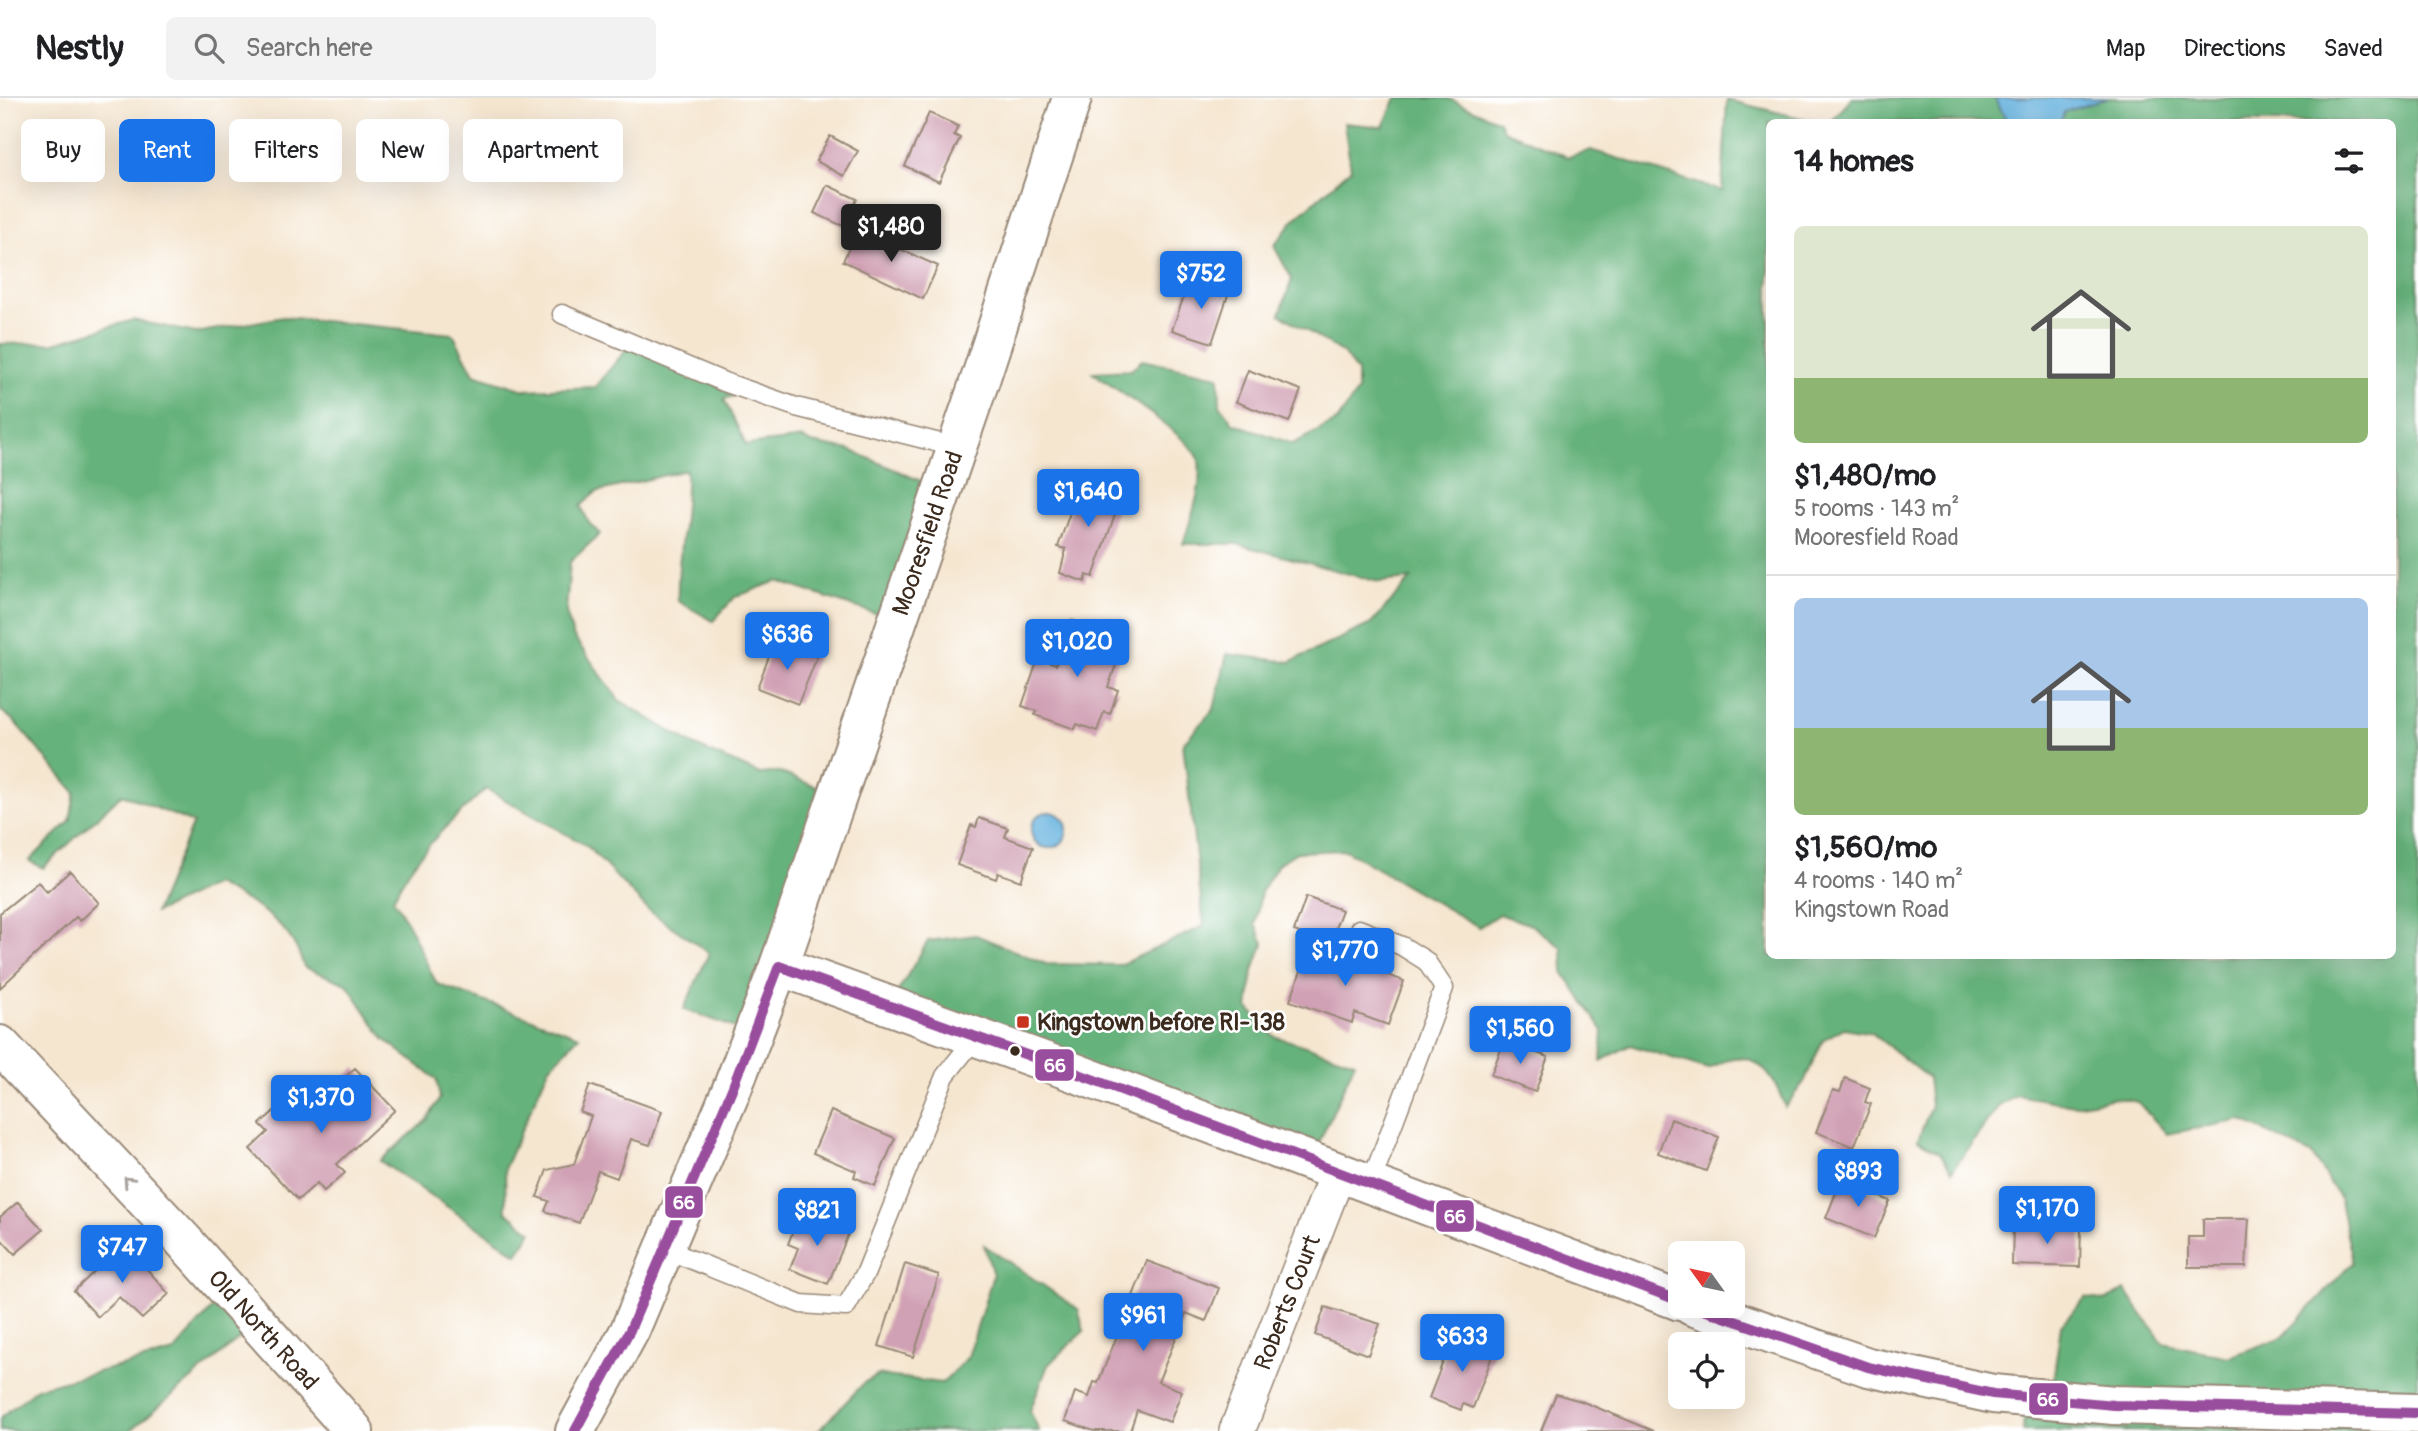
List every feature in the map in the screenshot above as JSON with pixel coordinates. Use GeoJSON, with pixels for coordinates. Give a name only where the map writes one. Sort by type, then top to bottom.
{"type":"FeatureCollection","features":[{"type":"Feature","properties":{"kind":"main road","name":"Mooresfield Road"},"geometry":{"type":"LineString","coordinates":[[575,1431],[630,1330],[732,1089],[779,967],[1072,98]]}},
{"type":"Feature","properties":{"kind":"main road"},"geometry":{"type":"LineString","coordinates":[[779,967],[976,1037],[1668,1296]]}},
{"type":"Feature","properties":{"kind":"main road","name":"Old North Road"},"geometry":{"type":"LineString","coordinates":[[0,1045],[182,1239],[354,1431]]}},
{"type":"Feature","properties":{"kind":"main road"},"geometry":{"type":"LineString","coordinates":[[1727,1318],[1868,1367],[1993,1394],[2114,1405],[2418,1413]]}},
{"type":"Feature","properties":{"kind":"street","name":"Roberts Court"},"geometry":{"type":"LineString","coordinates":[[1237,1431],[1354,1178]]}},
{"type":"Feature","properties":{"kind":"lane"},"geometry":{"type":"LineString","coordinates":[[562,314],[723,382],[784,403],[956,447]]}},
{"type":"Feature","properties":{"kind":"lane"},"geometry":{"type":"LineString","coordinates":[[1354,1178],[1444,988],[1426,961],[1402,946],[1359,929]]}},
{"type":"Feature","properties":{"kind":"lane"},"geometry":{"type":"LineString","coordinates":[[665,1249],[801,1304],[846,1307],[866,1272],[945,1076],[976,1037]]}},
{"type":"Feature","properties":{"kind":"green space"},"geometry":{"type":"Polygon","coordinates":[[[1396,98],[1447,98],[1499,121],[1503,130],[1568,157],[1591,150],[1722,191],[1727,100],[1805,119],[1766,119],[1766,959],[2396,959],[2396,119],[2062,119],[2063,112],[2109,98],[2418,98],[2418,1431],[2023,1431],[2025,1401],[2051,1396],[2061,1325],[2086,1297],[2105,1301],[2125,1290],[2163,1343],[2229,1357],[2283,1337],[2353,1262],[2339,1197],[2311,1154],[2242,1120],[2167,1134],[2138,1102],[2116,1098],[2074,1105],[2017,1095],[1998,1107],[1952,1171],[1940,1153],[1918,1140],[1931,1105],[1928,1078],[1872,1033],[1844,1028],[1823,1040],[1804,1082],[1785,1107],[1767,1073],[1761,1066],[1744,1058],[1731,1059],[1708,1069],[1630,1045],[1601,1061],[1603,1031],[1563,972],[1562,948],[1531,925],[1499,914],[1479,927],[1345,850],[1297,852],[1279,863],[1261,892],[1255,925],[1264,943],[1253,971],[1248,1008],[1274,1036],[1355,1062],[1318,1145],[888,1008],[928,941],[976,935],[1046,964],[1120,965],[1204,926],[1183,743],[1214,709],[1227,654],[1290,662],[1371,624],[1411,579],[1379,582],[1237,544],[1183,544],[1198,492],[1199,460],[1184,440],[1169,427],[1092,372],[1131,370],[1142,360],[1219,376],[1220,405],[1233,423],[1293,444],[1337,421],[1357,392],[1357,372],[1343,353],[1280,314],[1292,279],[1274,246],[1294,220],[1351,169],[1344,123],[1383,127],[1396,98]]]}},
{"type":"Feature","properties":{"kind":"green space"},"geometry":{"type":"Polygon","coordinates":[[[1852,98],[1995,98],[2006,119],[1834,119],[1852,98]]]}},
{"type":"Feature","properties":{"kind":"green space"},"geometry":{"type":"Polygon","coordinates":[[[283,317],[453,334],[474,374],[525,390],[595,387],[631,344],[661,352],[734,396],[724,399],[746,445],[803,438],[811,443],[850,450],[937,488],[891,619],[777,581],[735,597],[713,621],[678,601],[686,470],[596,492],[581,506],[589,523],[600,534],[570,562],[566,612],[573,636],[619,700],[695,746],[760,774],[779,772],[832,793],[743,1031],[684,1009],[709,953],[648,910],[587,846],[486,789],[446,826],[411,867],[393,899],[411,929],[437,984],[579,1036],[549,1068],[505,1167],[506,1211],[532,1232],[517,1254],[380,1161],[427,1120],[440,1098],[436,1079],[384,1039],[347,984],[304,967],[290,937],[280,926],[257,907],[215,884],[155,913],[193,823],[122,794],[43,868],[29,861],[70,821],[75,792],[13,720],[0,710],[0,344],[54,343],[133,320],[196,333],[283,317]]]}},
{"type":"Feature","properties":{"kind":"green space"},"geometry":{"type":"Polygon","coordinates":[[[984,1245],[1078,1309],[1084,1331],[1048,1365],[1030,1411],[1039,1431],[818,1431],[865,1382],[878,1375],[942,1383],[968,1357],[993,1275],[984,1245]]]}},
{"type":"Feature","properties":{"kind":"green space"},"geometry":{"type":"Polygon","coordinates":[[[216,1304],[253,1327],[130,1431],[0,1431],[0,1418],[37,1388],[174,1352],[216,1304]]]}},
{"type":"Feature","properties":{"kind":"water"},"geometry":{"type":"Polygon","coordinates":[[[1995,98],[2109,98],[2064,112],[2062,119],[2006,119],[1995,98]]]}},
{"type":"Feature","properties":{"kind":"water"},"geometry":{"type":"Polygon","coordinates":[[[1049,812],[1062,817],[1067,830],[1062,843],[1049,848],[1036,843],[1031,830],[1036,817],[1049,812]]]}},
{"type":"Feature","properties":{"kind":"building"},"geometry":{"type":"Polygon","coordinates":[[[929,113],[958,126],[954,135],[960,138],[939,182],[905,166],[929,113]]]}},
{"type":"Feature","properties":{"kind":"building"},"geometry":{"type":"Polygon","coordinates":[[[830,136],[858,151],[844,176],[816,161],[830,136]]]}},
{"type":"Feature","properties":{"kind":"building"},"geometry":{"type":"Polygon","coordinates":[[[827,185],[857,199],[845,227],[814,213],[827,185]]]}},
{"type":"Feature","properties":{"kind":"building"},"geometry":{"type":"Polygon","coordinates":[[[857,230],[938,266],[923,299],[843,261],[857,230]]]}},
{"type":"Feature","properties":{"kind":"building"},"geometry":{"type":"Polygon","coordinates":[[[1190,279],[1229,292],[1212,343],[1172,330],[1190,279]]]}},
{"type":"Feature","properties":{"kind":"building"},"geometry":{"type":"Polygon","coordinates":[[[1248,370],[1301,390],[1289,422],[1236,402],[1248,370]]]}},
{"type":"Feature","properties":{"kind":"building"},"geometry":{"type":"Polygon","coordinates":[[[1082,478],[1123,492],[1093,577],[1087,575],[1085,582],[1060,573],[1066,549],[1058,547],[1082,478]]]}},
{"type":"Feature","properties":{"kind":"building"},"geometry":{"type":"Polygon","coordinates":[[[1071,620],[1122,637],[1117,649],[1121,651],[1108,687],[1118,690],[1110,714],[1104,712],[1097,731],[1077,724],[1075,729],[1035,715],[1037,711],[1022,706],[1038,659],[1056,665],[1071,620]]]}},
{"type":"Feature","properties":{"kind":"building"},"geometry":{"type":"Polygon","coordinates":[[[775,641],[817,657],[798,704],[757,688],[775,641]]]}},
{"type":"Feature","properties":{"kind":"building"},"geometry":{"type":"Polygon","coordinates":[[[979,818],[1008,828],[1005,837],[1033,847],[1021,881],[998,873],[996,879],[957,865],[971,825],[976,827],[979,818]]]}},
{"type":"Feature","properties":{"kind":"building"},"geometry":{"type":"Polygon","coordinates":[[[70,871],[99,903],[80,921],[76,917],[0,988],[0,913],[38,882],[47,892],[70,871]]]}},
{"type":"Feature","properties":{"kind":"building"},"geometry":{"type":"Polygon","coordinates":[[[1306,897],[1342,910],[1329,944],[1294,931],[1306,897]]]}},
{"type":"Feature","properties":{"kind":"building"},"geometry":{"type":"Polygon","coordinates":[[[1310,946],[1404,981],[1388,1025],[1355,1013],[1352,1023],[1290,1001],[1310,946]]]}},
{"type":"Feature","properties":{"kind":"building"},"geometry":{"type":"Polygon","coordinates":[[[1504,1041],[1548,1057],[1535,1092],[1491,1075],[1504,1041]]]}},
{"type":"Feature","properties":{"kind":"building"},"geometry":{"type":"Polygon","coordinates":[[[355,1068],[395,1110],[337,1164],[345,1173],[324,1191],[317,1183],[298,1200],[250,1149],[268,1132],[260,1124],[283,1103],[299,1120],[355,1068]]]}},
{"type":"Feature","properties":{"kind":"building"},"geometry":{"type":"Polygon","coordinates":[[[1845,1078],[1870,1088],[1865,1102],[1871,1104],[1854,1147],[1816,1132],[1833,1090],[1840,1092],[1845,1078]]]}},
{"type":"Feature","properties":{"kind":"building"},"geometry":{"type":"Polygon","coordinates":[[[590,1085],[662,1111],[650,1145],[631,1139],[617,1178],[598,1171],[579,1223],[545,1211],[549,1201],[537,1197],[547,1170],[574,1164],[591,1116],[580,1112],[590,1085]]]}},
{"type":"Feature","properties":{"kind":"building"},"geometry":{"type":"Polygon","coordinates":[[[831,1111],[895,1138],[875,1186],[854,1177],[856,1171],[813,1153],[831,1111]]]}},
{"type":"Feature","properties":{"kind":"building"},"geometry":{"type":"Polygon","coordinates":[[[1671,1119],[1719,1137],[1706,1171],[1658,1153],[1671,1119]]]}},
{"type":"Feature","properties":{"kind":"building"},"geometry":{"type":"Polygon","coordinates":[[[1841,1180],[1890,1201],[1874,1238],[1826,1218],[1841,1180]]]}},
{"type":"Feature","properties":{"kind":"building"},"geometry":{"type":"Polygon","coordinates":[[[18,1202],[43,1230],[15,1254],[0,1238],[0,1217],[18,1202]]]}},
{"type":"Feature","properties":{"kind":"building"},"geometry":{"type":"Polygon","coordinates":[[[800,1213],[849,1232],[828,1284],[790,1269],[798,1248],[788,1244],[800,1213]]]}},
{"type":"Feature","properties":{"kind":"building"},"geometry":{"type":"Polygon","coordinates":[[[2203,1219],[2249,1219],[2246,1267],[2188,1267],[2188,1237],[2203,1237],[2203,1219]]]}},
{"type":"Feature","properties":{"kind":"building"},"geometry":{"type":"Polygon","coordinates":[[[2013,1226],[2081,1228],[2080,1267],[2012,1265],[2013,1226]]]}},
{"type":"Feature","properties":{"kind":"building"},"geometry":{"type":"Polygon","coordinates":[[[124,1243],[169,1294],[142,1319],[119,1297],[98,1317],[74,1291],[124,1243]]]}},
{"type":"Feature","properties":{"kind":"building"},"geometry":{"type":"Polygon","coordinates":[[[1147,1261],[1219,1288],[1206,1321],[1186,1313],[1158,1382],[1182,1391],[1170,1422],[1137,1410],[1130,1431],[1094,1431],[1065,1421],[1075,1392],[1089,1397],[1094,1382],[1098,1383],[1147,1261]]]}},
{"type":"Feature","properties":{"kind":"building"},"geometry":{"type":"Polygon","coordinates":[[[905,1264],[939,1275],[913,1357],[879,1346],[905,1264]]]}},
{"type":"Feature","properties":{"kind":"building"},"geometry":{"type":"Polygon","coordinates":[[[1325,1307],[1380,1324],[1368,1355],[1315,1335],[1325,1307]]]}},
{"type":"Feature","properties":{"kind":"building"},"geometry":{"type":"Polygon","coordinates":[[[1453,1336],[1494,1351],[1473,1408],[1463,1404],[1461,1410],[1429,1398],[1453,1336]]]}},
{"type":"Feature","properties":{"kind":"building"},"geometry":{"type":"Polygon","coordinates":[[[1556,1394],[1581,1401],[1654,1431],[1541,1431],[1556,1394]]]}},
{"type":"Feature","properties":{"kind":"transit line","name":"66"},"geometry":{"type":"LineString","coordinates":[[779,966],[1060,1067],[1668,1296]]}},
{"type":"Feature","properties":{"kind":"transit line","name":"66"},"geometry":{"type":"LineString","coordinates":[[575,1431],[630,1330],[732,1089],[779,966]]}},
{"type":"Feature","properties":{"kind":"transit line","name":"66"},"geometry":{"type":"LineString","coordinates":[[1727,1318],[1868,1367],[1993,1394],[2114,1405],[2418,1413]]}},
{"type":"Feature","properties":{"kind":"place","name":"Kingstown before RI-138"},"geometry":{"type":"Point","coordinates":[1023,1022]}}]}
